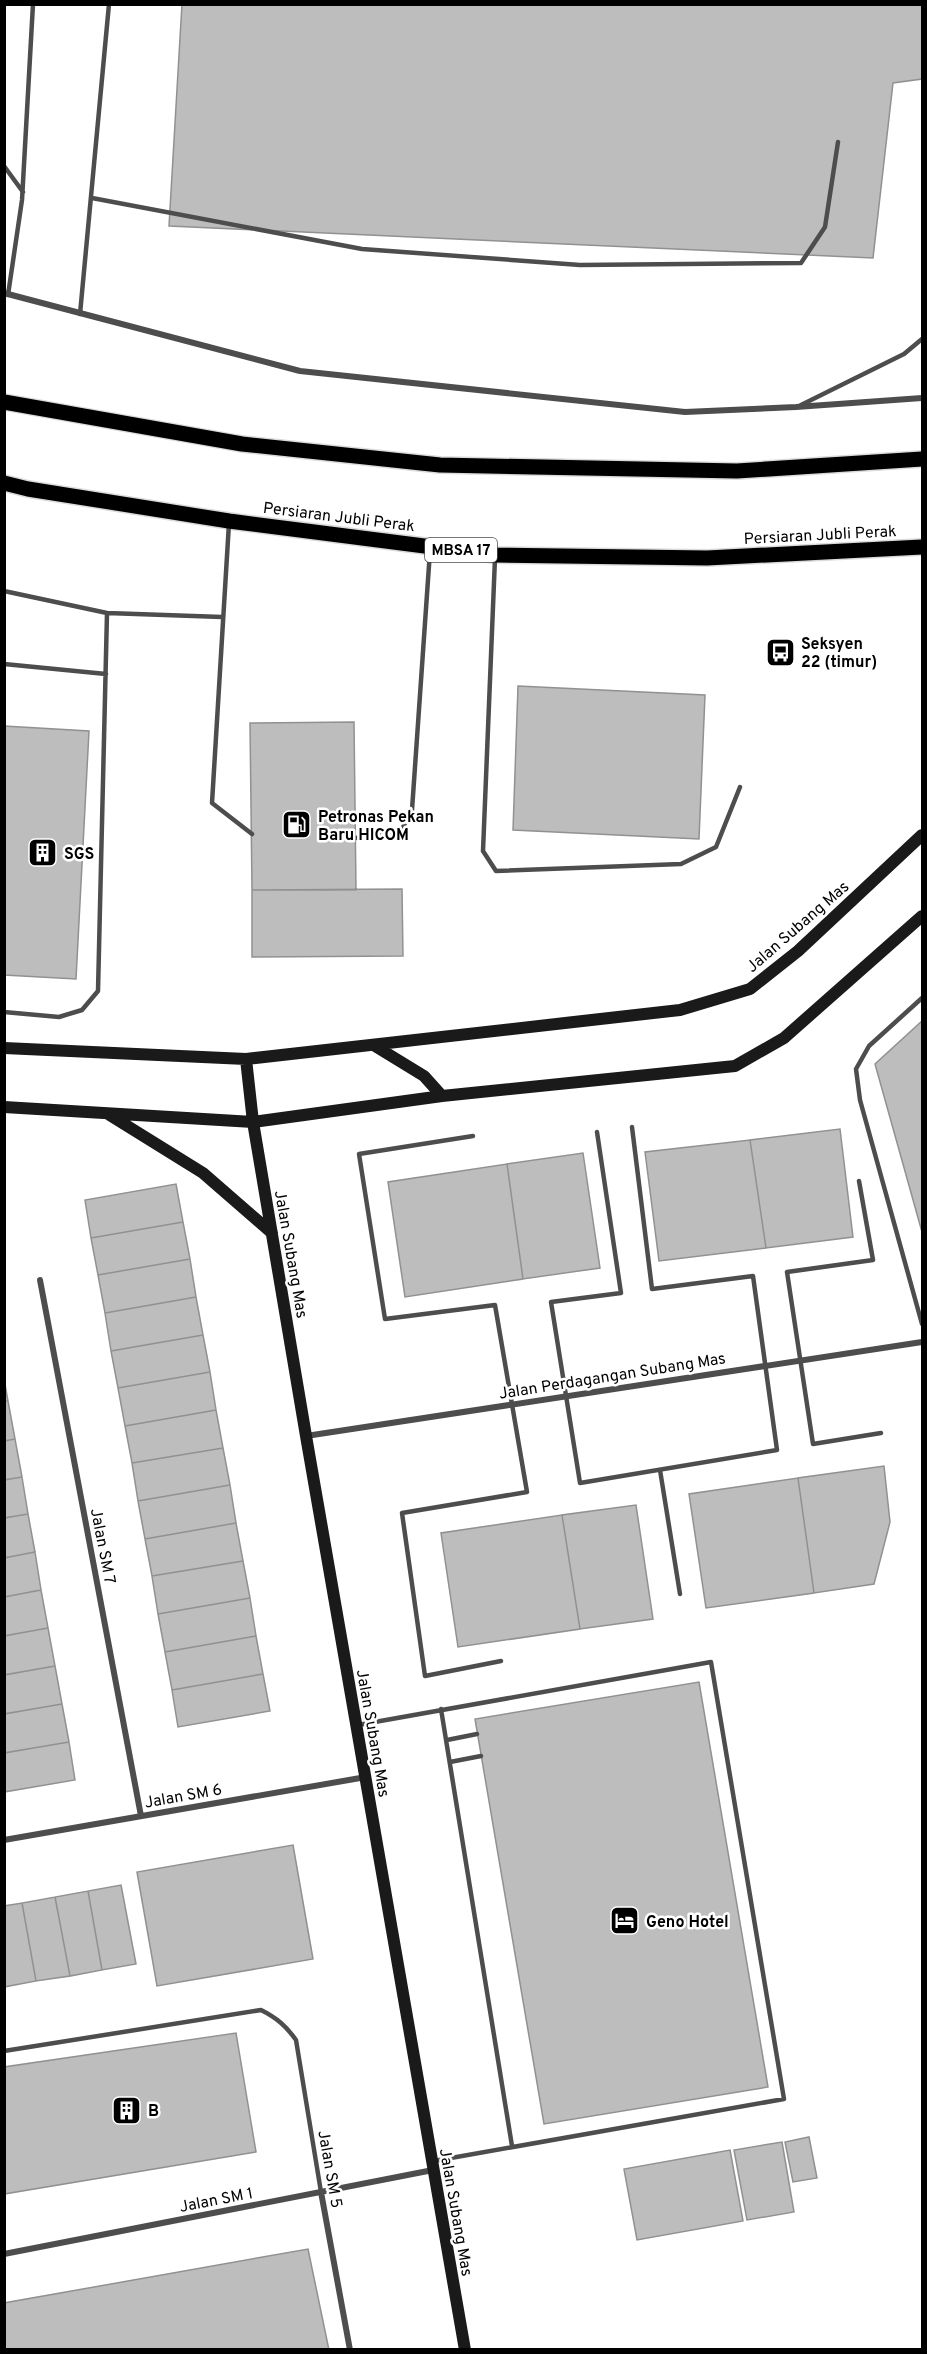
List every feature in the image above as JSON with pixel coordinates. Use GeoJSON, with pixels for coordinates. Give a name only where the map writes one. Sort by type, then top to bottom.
{"type":"FeatureCollection","features":[{"type":"Feature","properties":{"kind":"main road"},"geometry":{"type":"LineString","coordinates":[[4,402],[242,444],[440,465],[737,471],[922,459]]}},
{"type":"Feature","properties":{"kind":"main road","name":"Persiaran Jubli Perak"},"geometry":{"type":"LineString","coordinates":[[4,483],[28,489],[229,521],[495,555],[707,558],[922,547]]}},
{"type":"Feature","properties":{"kind":"street"},"geometry":{"type":"LineString","coordinates":[[6,294],[300,371],[685,412],[922,398]]}},
{"type":"Feature","properties":{"kind":"street","name":"Jalan Subang Mas"},"geometry":{"type":"LineString","coordinates":[[4,1048],[246,1059],[680,1010],[750,989],[798,951],[922,835]]}},
{"type":"Feature","properties":{"kind":"street"},"geometry":{"type":"LineString","coordinates":[[4,1107],[253,1122],[442,1096],[735,1066],[784,1038],[922,916]]}},
{"type":"Feature","properties":{"kind":"street"},"geometry":{"type":"LineString","coordinates":[[375,1046],[424,1076],[442,1096]]}},
{"type":"Feature","properties":{"kind":"street","name":"Jalan Subang Mas"},"geometry":{"type":"LineString","coordinates":[[246,1059],[253,1122],[355,1725],[366,1777],[465,2349]]}},
{"type":"Feature","properties":{"kind":"street"},"geometry":{"type":"LineString","coordinates":[[107,1113],[203,1173],[272,1233]]}},
{"type":"Feature","properties":{"kind":"street","name":"Jalan SM 7"},"geometry":{"type":"LineString","coordinates":[[40,1280],[141,1816]]}},
{"type":"Feature","properties":{"kind":"street","name":"Jalan Perdagangan Subang Mas"},"geometry":{"type":"LineString","coordinates":[[306,1436],[922,1342]]}},
{"type":"Feature","properties":{"kind":"street","name":"Jalan SM 6"},"geometry":{"type":"LineString","coordinates":[[4,1840],[366,1777]]}},
{"type":"Feature","properties":{"kind":"street","name":"Jalan SM 1"},"geometry":{"type":"LineString","coordinates":[[4,2254],[321,2192],[433,2166]]}},
{"type":"Feature","properties":{"kind":"street","name":"Jalan SM 5"},"geometry":{"type":"LineString","coordinates":[[321,2192],[350,2349]]}},
{"type":"Feature","properties":{"kind":"lane"},"geometry":{"type":"LineString","coordinates":[[6,294],[23,192],[33,4]]}},
{"type":"Feature","properties":{"kind":"lane"},"geometry":{"type":"LineString","coordinates":[[80,314],[109,4]]}},
{"type":"Feature","properties":{"kind":"lane"},"geometry":{"type":"LineString","coordinates":[[92,198],[362,249],[580,265],[801,263],[825,227],[838,142]]}},
{"type":"Feature","properties":{"kind":"lane"},"geometry":{"type":"LineString","coordinates":[[4,166],[23,192]]}},
{"type":"Feature","properties":{"kind":"lane"},"geometry":{"type":"LineString","coordinates":[[796,407],[904,354],[922,339]]}},
{"type":"Feature","properties":{"kind":"lane"},"geometry":{"type":"LineString","coordinates":[[229,521],[212,803],[252,834]]}},
{"type":"Feature","properties":{"kind":"lane"},"geometry":{"type":"LineString","coordinates":[[356,838],[402,829],[412,810],[430,545]]}},
{"type":"Feature","properties":{"kind":"lane"},"geometry":{"type":"LineString","coordinates":[[495,555],[483,851],[496,871],[681,864],[716,847],[740,787]]}},
{"type":"Feature","properties":{"kind":"lane"},"geometry":{"type":"LineString","coordinates":[[4,591],[107,612],[222,617]]}},
{"type":"Feature","properties":{"kind":"lane"},"geometry":{"type":"LineString","coordinates":[[4,1012],[59,1017],[82,1010],[98,991],[107,612]]}},
{"type":"Feature","properties":{"kind":"lane"},"geometry":{"type":"LineString","coordinates":[[4,664],[106,674]]}},
{"type":"Feature","properties":{"kind":"lane"},"geometry":{"type":"LineString","coordinates":[[922,998],[869,1046],[856,1069],[860,1100],[922,1324]]}},
{"type":"Feature","properties":{"kind":"lane"},"geometry":{"type":"LineString","coordinates":[[597,1132],[621,1293],[551,1302],[580,1483],[777,1450],[753,1276],[652,1289],[632,1127]]}},
{"type":"Feature","properties":{"kind":"lane"},"geometry":{"type":"LineString","coordinates":[[473,1136],[359,1154],[385,1319],[495,1305],[527,1492],[402,1513],[425,1676],[501,1661]]}},
{"type":"Feature","properties":{"kind":"lane"},"geometry":{"type":"LineString","coordinates":[[859,1181],[873,1260],[788,1272],[813,1444],[881,1433]]}},
{"type":"Feature","properties":{"kind":"lane"},"geometry":{"type":"LineString","coordinates":[[660,1470],[680,1594]]}},
{"type":"Feature","properties":{"kind":"lane"},"geometry":{"type":"LineString","coordinates":[[355,1725],[711,1662],[784,2099],[512,2146],[433,2166]]}},
{"type":"Feature","properties":{"kind":"lane"},"geometry":{"type":"LineString","coordinates":[[441,1709],[512,2146]]}},
{"type":"Feature","properties":{"kind":"lane"},"geometry":{"type":"LineString","coordinates":[[447,1740],[477,1734]]}},
{"type":"Feature","properties":{"kind":"lane"},"geometry":{"type":"LineString","coordinates":[[450,1762],[481,1756]]}},
{"type":"Feature","properties":{"kind":"lane","name":"Jalan SM 5"},"geometry":{"type":"LineString","coordinates":[[4,2051],[261,2010],[285,2025],[296,2040],[321,2192]]}},
{"type":"Feature","properties":{"kind":"building"},"geometry":{"type":"Polygon","coordinates":[[[182,4],[922,4],[922,79],[893,83],[873,258],[169,226],[182,4]]]}},
{"type":"Feature","properties":{"kind":"building"},"geometry":{"type":"Polygon","coordinates":[[[518,686],[705,695],[699,839],[513,830],[518,686]]]}},
{"type":"Feature","properties":{"kind":"building"},"geometry":{"type":"Polygon","coordinates":[[[354,722],[356,890],[252,890],[250,723],[354,722]]]}},
{"type":"Feature","properties":{"kind":"building","name":"SGS"},"geometry":{"type":"Polygon","coordinates":[[[4,726],[89,731],[76,979],[4,975],[4,726]]]}},
{"type":"Feature","properties":{"kind":"building"},"geometry":{"type":"Polygon","coordinates":[[[402,889],[403,956],[252,957],[252,890],[402,889]]]}},
{"type":"Feature","properties":{"kind":"building"},"geometry":{"type":"Polygon","coordinates":[[[922,1021],[922,1232],[875,1064],[922,1021]]]}},
{"type":"Feature","properties":{"kind":"building"},"geometry":{"type":"Polygon","coordinates":[[[840,1129],[853,1237],[766,1248],[750,1140],[840,1129]]]}},
{"type":"Feature","properties":{"kind":"building"},"geometry":{"type":"Polygon","coordinates":[[[750,1140],[766,1248],[659,1261],[645,1152],[750,1140]]]}},
{"type":"Feature","properties":{"kind":"building"},"geometry":{"type":"Polygon","coordinates":[[[583,1153],[600,1268],[523,1279],[507,1164],[583,1153]]]}},
{"type":"Feature","properties":{"kind":"building"},"geometry":{"type":"Polygon","coordinates":[[[507,1164],[523,1279],[405,1297],[388,1182],[507,1164]]]}},
{"type":"Feature","properties":{"kind":"building"},"geometry":{"type":"Polygon","coordinates":[[[176,1184],[183,1222],[91,1238],[85,1200],[176,1184]]]}},
{"type":"Feature","properties":{"kind":"building"},"geometry":{"type":"Polygon","coordinates":[[[183,1222],[190,1259],[98,1275],[91,1238],[183,1222]]]}},
{"type":"Feature","properties":{"kind":"building"},"geometry":{"type":"Polygon","coordinates":[[[190,1259],[196,1297],[105,1313],[98,1275],[190,1259]]]}},
{"type":"Feature","properties":{"kind":"building"},"geometry":{"type":"Polygon","coordinates":[[[196,1297],[203,1335],[111,1351],[105,1313],[196,1297]]]}},
{"type":"Feature","properties":{"kind":"building"},"geometry":{"type":"Polygon","coordinates":[[[203,1335],[210,1372],[118,1388],[111,1351],[203,1335]]]}},
{"type":"Feature","properties":{"kind":"building"},"geometry":{"type":"Polygon","coordinates":[[[210,1372],[216,1410],[125,1426],[118,1388],[210,1372]]]}},
{"type":"Feature","properties":{"kind":"building"},"geometry":{"type":"Polygon","coordinates":[[[4,1379],[8,1401],[4,1401],[4,1379]]]}},
{"type":"Feature","properties":{"kind":"building"},"geometry":{"type":"Polygon","coordinates":[[[4,1401],[8,1401],[15,1439],[4,1441],[4,1401]]]}},
{"type":"Feature","properties":{"kind":"building"},"geometry":{"type":"Polygon","coordinates":[[[216,1410],[223,1448],[132,1463],[125,1426],[216,1410]]]}},
{"type":"Feature","properties":{"kind":"building"},"geometry":{"type":"Polygon","coordinates":[[[15,1439],[22,1477],[4,1480],[4,1441],[15,1439]]]}},
{"type":"Feature","properties":{"kind":"building"},"geometry":{"type":"Polygon","coordinates":[[[223,1448],[230,1485],[138,1501],[132,1463],[223,1448]]]}},
{"type":"Feature","properties":{"kind":"building"},"geometry":{"type":"Polygon","coordinates":[[[884,1466],[890,1522],[874,1584],[814,1593],[798,1478],[884,1466]]]}},
{"type":"Feature","properties":{"kind":"building"},"geometry":{"type":"Polygon","coordinates":[[[22,1477],[28,1514],[4,1518],[4,1480],[22,1477]]]}},
{"type":"Feature","properties":{"kind":"building"},"geometry":{"type":"Polygon","coordinates":[[[798,1478],[814,1593],[706,1608],[689,1494],[798,1478]]]}},
{"type":"Feature","properties":{"kind":"building"},"geometry":{"type":"Polygon","coordinates":[[[230,1485],[236,1523],[145,1539],[138,1501],[230,1485]]]}},
{"type":"Feature","properties":{"kind":"building"},"geometry":{"type":"Polygon","coordinates":[[[636,1505],[653,1619],[580,1629],[562,1515],[636,1505]]]}},
{"type":"Feature","properties":{"kind":"building"},"geometry":{"type":"Polygon","coordinates":[[[28,1514],[35,1552],[4,1558],[4,1518],[28,1514]]]}},
{"type":"Feature","properties":{"kind":"building"},"geometry":{"type":"Polygon","coordinates":[[[562,1515],[580,1629],[458,1647],[441,1533],[562,1515]]]}},
{"type":"Feature","properties":{"kind":"building"},"geometry":{"type":"Polygon","coordinates":[[[236,1523],[243,1561],[152,1576],[145,1539],[236,1523]]]}},
{"type":"Feature","properties":{"kind":"building"},"geometry":{"type":"Polygon","coordinates":[[[35,1552],[41,1590],[4,1597],[4,1558],[35,1552]]]}},
{"type":"Feature","properties":{"kind":"building"},"geometry":{"type":"Polygon","coordinates":[[[243,1561],[250,1598],[158,1614],[152,1576],[243,1561]]]}},
{"type":"Feature","properties":{"kind":"building"},"geometry":{"type":"Polygon","coordinates":[[[41,1590],[48,1628],[4,1636],[4,1597],[41,1590]]]}},
{"type":"Feature","properties":{"kind":"building"},"geometry":{"type":"Polygon","coordinates":[[[250,1598],[256,1636],[165,1652],[158,1614],[250,1598]]]}},
{"type":"Feature","properties":{"kind":"building"},"geometry":{"type":"Polygon","coordinates":[[[48,1628],[55,1666],[4,1675],[4,1636],[48,1628]]]}},
{"type":"Feature","properties":{"kind":"building"},"geometry":{"type":"Polygon","coordinates":[[[256,1636],[263,1674],[172,1690],[165,1652],[256,1636]]]}},
{"type":"Feature","properties":{"kind":"building"},"geometry":{"type":"Polygon","coordinates":[[[55,1666],[62,1704],[4,1714],[4,1675],[55,1666]]]}},
{"type":"Feature","properties":{"kind":"building"},"geometry":{"type":"Polygon","coordinates":[[[263,1674],[270,1711],[178,1727],[172,1690],[263,1674]]]}},
{"type":"Feature","properties":{"kind":"building","name":"Geno Hotel"},"geometry":{"type":"Polygon","coordinates":[[[699,1682],[768,2087],[544,2124],[475,1719],[699,1682]]]}},
{"type":"Feature","properties":{"kind":"building"},"geometry":{"type":"Polygon","coordinates":[[[62,1704],[69,1742],[4,1753],[4,1714],[62,1704]]]}},
{"type":"Feature","properties":{"kind":"building"},"geometry":{"type":"Polygon","coordinates":[[[69,1742],[75,1780],[4,1792],[4,1753],[69,1742]]]}},
{"type":"Feature","properties":{"kind":"building"},"geometry":{"type":"Polygon","coordinates":[[[293,1845],[313,1959],[157,1986],[137,1872],[293,1845]]]}},
{"type":"Feature","properties":{"kind":"building"},"geometry":{"type":"Polygon","coordinates":[[[121,1885],[136,1964],[102,1970],[88,1891],[121,1885]]]}},
{"type":"Feature","properties":{"kind":"building"},"geometry":{"type":"Polygon","coordinates":[[[88,1891],[102,1970],[70,1976],[55,1897],[88,1891]]]}},
{"type":"Feature","properties":{"kind":"building"},"geometry":{"type":"Polygon","coordinates":[[[55,1897],[70,1976],[36,1981],[22,1903],[55,1897]]]}},
{"type":"Feature","properties":{"kind":"building"},"geometry":{"type":"Polygon","coordinates":[[[22,1903],[36,1981],[4,1987],[4,1906],[22,1903]]]}},
{"type":"Feature","properties":{"kind":"building","name":"B"},"geometry":{"type":"Polygon","coordinates":[[[236,2033],[256,2152],[4,2194],[4,2067],[236,2033]]]}},
{"type":"Feature","properties":{"kind":"building"},"geometry":{"type":"Polygon","coordinates":[[[809,2137],[817,2178],[793,2182],[785,2142],[809,2137]]]}},
{"type":"Feature","properties":{"kind":"building"},"geometry":{"type":"Polygon","coordinates":[[[782,2142],[794,2212],[747,2220],[734,2150],[782,2142]]]}},
{"type":"Feature","properties":{"kind":"building"},"geometry":{"type":"Polygon","coordinates":[[[730,2150],[743,2221],[637,2240],[624,2169],[730,2150]]]}},
{"type":"Feature","properties":{"kind":"building"},"geometry":{"type":"Polygon","coordinates":[[[308,2249],[329,2350],[4,2350],[4,2303],[308,2249]]]}},
{"type":"Feature","properties":{"kind":"place","name":"Seksyen 22 (timur)"},"geometry":{"type":"Point","coordinates":[780,652]}},
{"type":"Feature","properties":{"kind":"place","name":"Petronas Pekan Baru HICOM"},"geometry":{"type":"Point","coordinates":[297,825]}},
{"type":"Feature","properties":{"kind":"place","name":"SGS"},"geometry":{"type":"Point","coordinates":[43,853]}},
{"type":"Feature","properties":{"kind":"place","name":"Geno Hotel"},"geometry":{"type":"Point","coordinates":[625,1921]}},
{"type":"Feature","properties":{"kind":"place","name":"B"},"geometry":{"type":"Point","coordinates":[127,2110]}}]}
